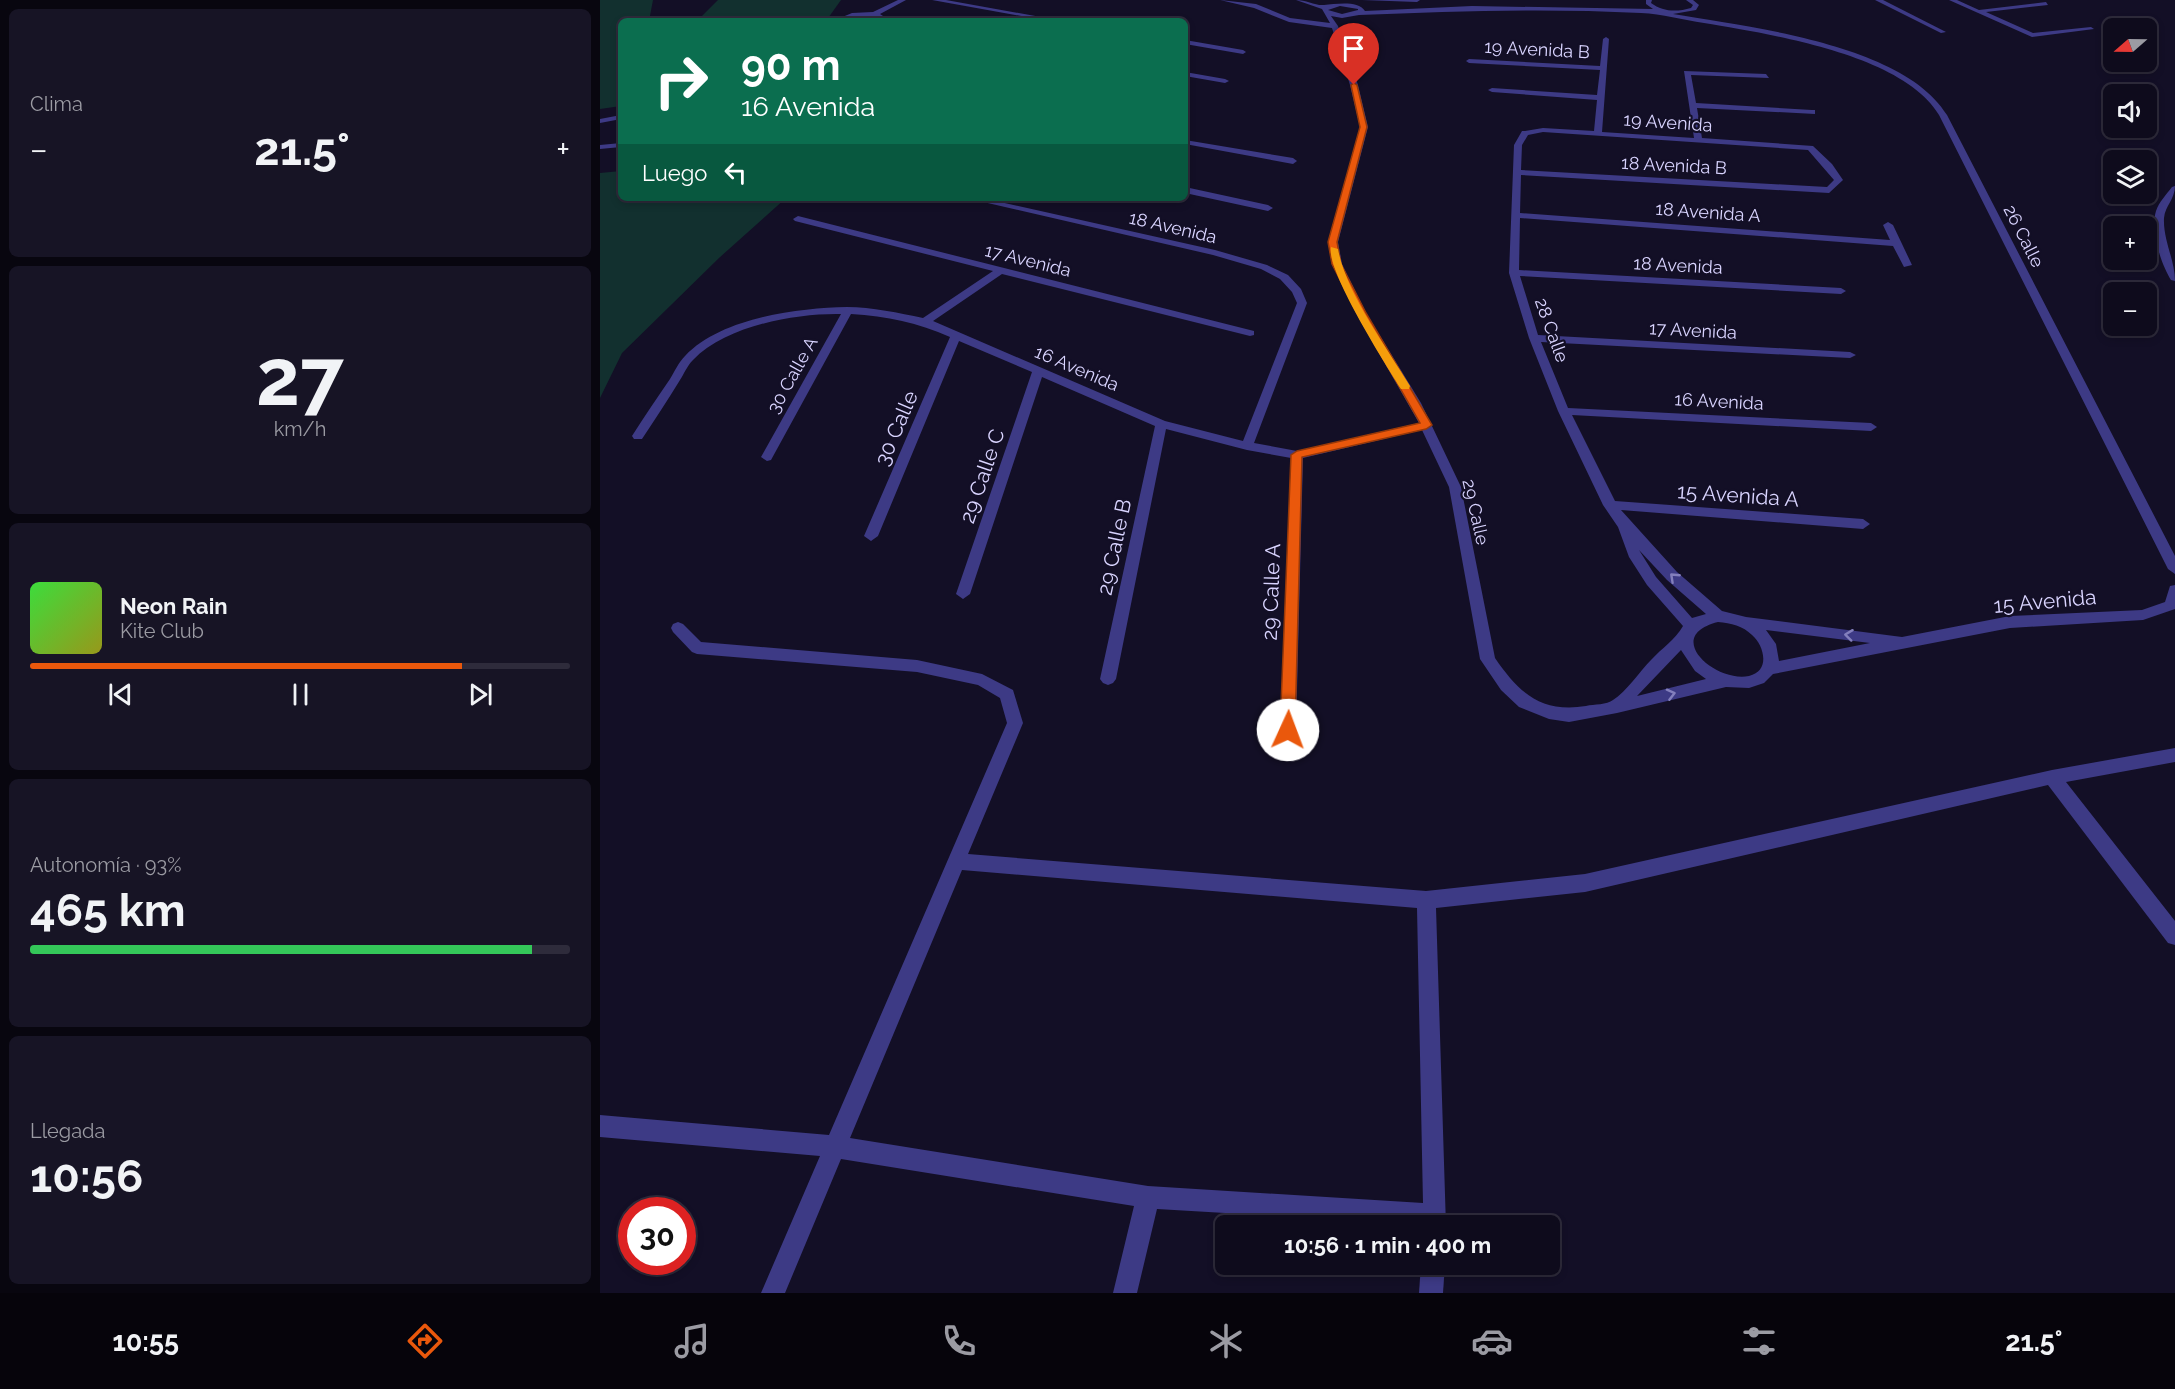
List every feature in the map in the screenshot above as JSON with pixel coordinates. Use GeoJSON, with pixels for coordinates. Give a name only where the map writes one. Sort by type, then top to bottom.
{"type":"FeatureCollection","features":[{"type":"Feature","properties":{"kind":"street"},"geometry":{"type":"LineString","coordinates":[[878,18],[883,9],[903,0]]}},
{"type":"Feature","properties":{"kind":"street"},"geometry":{"type":"LineString","coordinates":[[935,0],[1042,18]]}},
{"type":"Feature","properties":{"kind":"street"},"geometry":{"type":"LineString","coordinates":[[1223,0],[1256,6],[1295,21],[1335,26],[1344,18],[1362,9],[1356,5]]}},
{"type":"Feature","properties":{"kind":"street"},"geometry":{"type":"LineString","coordinates":[[1299,0],[1325,10],[1355,14],[1472,8],[1662,10]]}},
{"type":"Feature","properties":{"kind":"street"},"geometry":{"type":"LineString","coordinates":[[1325,0],[1340,4],[1390,7],[1471,3],[1584,6],[1632,3]]}},
{"type":"Feature","properties":{"kind":"street"},"geometry":{"type":"LineString","coordinates":[[1365,0],[1417,0]]}},
{"type":"Feature","properties":{"kind":"street"},"geometry":{"type":"LineString","coordinates":[[1640,2],[1649,0],[1650,6],[1670,12],[1696,3]]}},
{"type":"Feature","properties":{"kind":"street"},"geometry":{"type":"LineString","coordinates":[[1878,0],[1943,32]]}},
{"type":"Feature","properties":{"kind":"street"},"geometry":{"type":"LineString","coordinates":[[1952,0],[2032,35],[2091,29]]}},
{"type":"Feature","properties":{"kind":"street"},"geometry":{"type":"LineString","coordinates":[[878,1],[878,18]]}},
{"type":"Feature","properties":{"kind":"street","name":"26 Calle"},"geometry":{"type":"LineString","coordinates":[[1696,3],[1721,23],[1746,30]]}},
{"type":"Feature","properties":{"kind":"street"},"geometry":{"type":"LineString","coordinates":[[1295,21],[1312,18],[1340,4]]}},
{"type":"Feature","properties":{"kind":"street"},"geometry":{"type":"LineString","coordinates":[[1978,12],[2046,4]]}},
{"type":"Feature","properties":{"kind":"street"},"geometry":{"type":"LineString","coordinates":[[844,17],[854,9]]}},
{"type":"Feature","properties":{"kind":"street","name":"29 Calle"},"geometry":{"type":"LineString","coordinates":[[1325,10],[1335,26],[1354,85],[1364,127],[1333,242],[1337,264],[1361,313],[1426,425],[1455,487],[1488,659],[1506,686],[1526,702],[1549,712],[1569,715],[1617,707]]}},
{"type":"Feature","properties":{"kind":"street","name":"26 Calle"},"geometry":{"type":"LineString","coordinates":[[1644,11],[1800,41],[1875,64],[1906,80],[1931,98],[1959,146],[2175,569]]}},
{"type":"Feature","properties":{"kind":"street","name":"26 Calle"},"geometry":{"type":"LineString","coordinates":[[1670,12],[1690,20]]}},
{"type":"Feature","properties":{"kind":"street"},"geometry":{"type":"LineString","coordinates":[[844,17],[878,18]]}},
{"type":"Feature","properties":{"kind":"street"},"geometry":{"type":"LineString","coordinates":[[1598,132],[1606,39]]}},
{"type":"Feature","properties":{"kind":"street"},"geometry":{"type":"LineString","coordinates":[[1188,43],[1243,52]]}},
{"type":"Feature","properties":{"kind":"street","name":"19 Avenida B"},"geometry":{"type":"LineString","coordinates":[[1469,61],[1603,68]]}},
{"type":"Feature","properties":{"kind":"street"},"geometry":{"type":"LineString","coordinates":[[1698,139],[1687,74],[1766,76]]}},
{"type":"Feature","properties":{"kind":"street"},"geometry":{"type":"LineString","coordinates":[[1188,75],[1225,81]]}},
{"type":"Feature","properties":{"kind":"street"},"geometry":{"type":"LineString","coordinates":[[1492,90],[1601,98]]}},
{"type":"Feature","properties":{"kind":"street"},"geometry":{"type":"LineString","coordinates":[[1692,105],[1812,112]]}},
{"type":"Feature","properties":{"kind":"street"},"geometry":{"type":"LineString","coordinates":[[600,121],[618,118]]}},
{"type":"Feature","properties":{"kind":"street"},"geometry":{"type":"LineString","coordinates":[[600,129],[618,126]]}},
{"type":"Feature","properties":{"kind":"street","name":"19 Avenida"},"geometry":{"type":"LineString","coordinates":[[1525,133],[1543,130],[1598,132],[1810,148],[1839,180],[1829,190]]}},
{"type":"Feature","properties":{"kind":"street","name":"28 Calle"},"geometry":{"type":"LineString","coordinates":[[1525,133],[1518,145],[1514,273],[1534,338],[1564,411],[1610,505],[1624,525],[1672,576],[1718,616]]}},
{"type":"Feature","properties":{"kind":"street"},"geometry":{"type":"LineString","coordinates":[[1188,143],[1293,162]]}},
{"type":"Feature","properties":{"kind":"street"},"geometry":{"type":"LineString","coordinates":[[600,147],[618,145]]}},
{"type":"Feature","properties":{"kind":"street","name":"18 Avenida B"},"geometry":{"type":"LineString","coordinates":[[1517,172],[1829,190]]}},
{"type":"Feature","properties":{"kind":"street"},"geometry":{"type":"LineString","coordinates":[[2175,189],[2160,214],[2161,234],[2171,273],[2175,278]]}},
{"type":"Feature","properties":{"kind":"street"},"geometry":{"type":"LineString","coordinates":[[1188,191],[1268,208]]}},
{"type":"Feature","properties":{"kind":"street","name":"18 Avenida"},"geometry":{"type":"LineString","coordinates":[[986,201],[1215,254],[1263,267],[1284,278],[1297,291],[1302,303],[1247,446]]}},
{"type":"Feature","properties":{"kind":"street","name":"18 Avenida A"},"geometry":{"type":"LineString","coordinates":[[1516,215],[1897,243]]}},
{"type":"Feature","properties":{"kind":"street","name":"17 Avenida"},"geometry":{"type":"LineString","coordinates":[[798,219],[1250,333]]}},
{"type":"Feature","properties":{"kind":"street"},"geometry":{"type":"LineString","coordinates":[[1888,225],[1907,265]]}},
{"type":"Feature","properties":{"kind":"street"},"geometry":{"type":"LineString","coordinates":[[925,322],[1001,270]]}},
{"type":"Feature","properties":{"kind":"street","name":"18 Avenida"},"geometry":{"type":"LineString","coordinates":[[1514,273],[1841,291]]}},
{"type":"Feature","properties":{"kind":"street","name":"16 Avenida"},"geometry":{"type":"LineString","coordinates":[[638,436],[689,357],[716,338],[781,317],[848,310],[896,314],[925,322],[1161,424],[1247,446],[1297,455],[1426,425]]}},
{"type":"Feature","properties":{"kind":"street","name":"30 Calle A"},"geometry":{"type":"LineString","coordinates":[[767,457],[848,310]]}},
{"type":"Feature","properties":{"kind":"street","name":"30 Calle"},"geometry":{"type":"LineString","coordinates":[[871,536],[956,336]]}},
{"type":"Feature","properties":{"kind":"street","name":"17 Avenida"},"geometry":{"type":"LineString","coordinates":[[1534,338],[1850,355]]}},
{"type":"Feature","properties":{"kind":"street","name":"29 Calle C"},"geometry":{"type":"LineString","coordinates":[[963,594],[1038,371]]}},
{"type":"Feature","properties":{"kind":"street","name":"16 Avenida"},"geometry":{"type":"LineString","coordinates":[[1564,411],[1871,427]]}},
{"type":"Feature","properties":{"kind":"street","name":"29 Calle B"},"geometry":{"type":"LineString","coordinates":[[1108,679],[1161,424]]}},
{"type":"Feature","properties":{"kind":"street","name":"29 Calle A"},"geometry":{"type":"LineString","coordinates":[[1288,730],[1297,455]]}},
{"type":"Feature","properties":{"kind":"street","name":"15 Avenida A"},"geometry":{"type":"LineString","coordinates":[[1610,505],[1863,524]]}},
{"type":"Feature","properties":{"kind":"street","name":"28 Calle"},"geometry":{"type":"LineString","coordinates":[[1624,525],[1631,551],[1648,579],[1688,631]]}},
{"type":"Feature","properties":{"kind":"street","name":"15 Avenida"},"geometry":{"type":"LineString","coordinates":[[1769,669],[1820,661],[2010,622],[2143,615],[2171,605],[2175,590]]}},
{"type":"Feature","properties":{"kind":"street"},"geometry":{"type":"LineString","coordinates":[[1718,616],[1745,622],[1759,631],[1769,644],[1773,657],[1769,669],[1752,681],[1725,681],[1617,707],[1700,620],[1718,616]]}},
{"type":"Feature","properties":{"kind":"street","name":"15 Avenida"},"geometry":{"type":"LineString","coordinates":[[1745,622],[1907,642]]}},
{"type":"Feature","properties":{"kind":"street"},"geometry":{"type":"LineString","coordinates":[[678,628],[697,648],[917,666],[982,680],[1007,694],[1015,723],[773,1293]]}},
{"type":"Feature","properties":{"kind":"street"},"geometry":{"type":"LineString","coordinates":[[1688,631],[1687,650],[1696,664],[1706,673],[1725,681]]}},
{"type":"Feature","properties":{"kind":"street"},"geometry":{"type":"LineString","coordinates":[[956,861],[1426,900],[1585,883],[2052,777],[2175,755]]}},
{"type":"Feature","properties":{"kind":"street"},"geometry":{"type":"LineString","coordinates":[[2052,777],[2175,936]]}},
{"type":"Feature","properties":{"kind":"street"},"geometry":{"type":"LineString","coordinates":[[1426,900],[1435,1215]]}},
{"type":"Feature","properties":{"kind":"street"},"geometry":{"type":"LineString","coordinates":[[600,1126],[836,1148],[1148,1197],[1373,1215]]}},
{"type":"Feature","properties":{"kind":"street"},"geometry":{"type":"LineString","coordinates":[[1125,1293],[1148,1197]]}},
{"type":"Feature","properties":{"kind":"street"},"geometry":{"type":"LineString","coordinates":[[1431,1293],[1432,1275]]}},
{"type":"Feature","properties":{"kind":"green space"},"geometry":{"type":"Polygon","coordinates":[[[600,0],[653,0],[650,18],[618,18],[618,106],[600,109],[600,0]]]}},
{"type":"Feature","properties":{"kind":"green space"},"geometry":{"type":"Polygon","coordinates":[[[718,0],[841,0],[828,18],[700,18],[718,0]]]}},
{"type":"Feature","properties":{"kind":"green space"},"geometry":{"type":"Polygon","coordinates":[[[618,171],[618,201],[783,201],[719,258],[622,353],[600,398],[600,173],[618,171]]]}},
{"type":"Feature","properties":{"kind":"slow traffic"},"geometry":{"type":"LineString","coordinates":[[1334,249],[1337,264],[1361,313],[1405,386]]}},
{"type":"Feature","properties":{"kind":"route"},"geometry":{"type":"LineString","coordinates":[[1288,730],[1297,455],[1426,425],[1361,313],[1337,264],[1333,242],[1364,127],[1354,85]]}}]}
